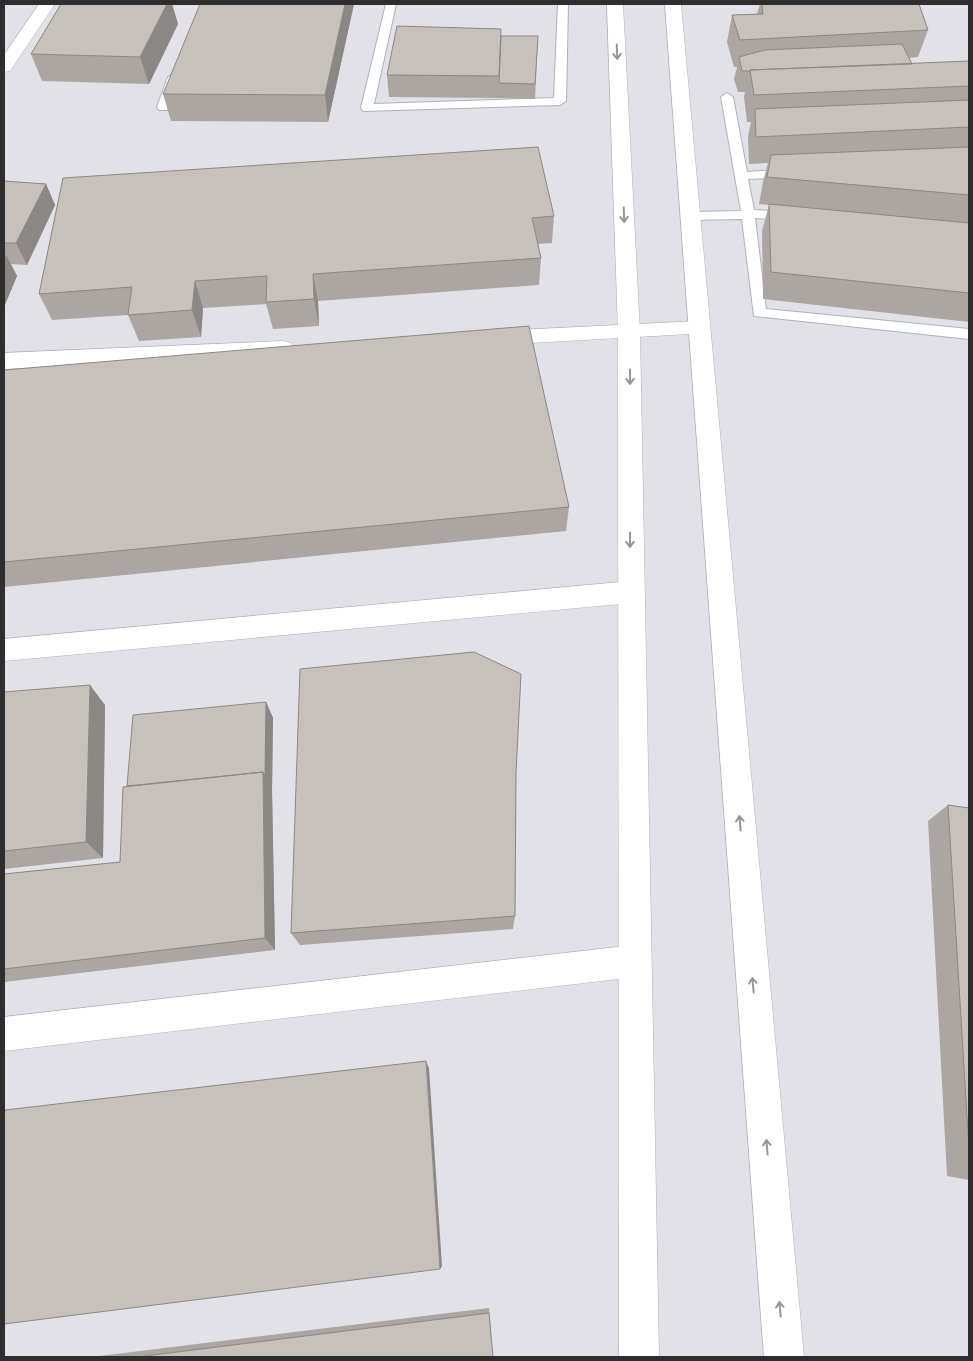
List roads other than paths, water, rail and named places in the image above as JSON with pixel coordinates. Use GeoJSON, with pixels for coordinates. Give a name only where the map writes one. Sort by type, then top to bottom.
{"type":"FeatureCollection","features":[{"type":"Feature","properties":{"kind":"main road"},"geometry":{"type":"LineString","coordinates":[[4,67],[47,4]]}},
{"type":"Feature","properties":{"kind":"main road"},"geometry":{"type":"LineString","coordinates":[[615,4],[629,332],[639,1357]]}},
{"type":"Feature","properties":{"kind":"main road"},"geometry":{"type":"LineString","coordinates":[[673,4],[784,1357]]}},
{"type":"Feature","properties":{"kind":"main road"},"geometry":{"type":"LineString","coordinates":[[480,339],[699,328]]}},
{"type":"Feature","properties":{"kind":"main road"},"geometry":{"type":"LineString","coordinates":[[4,361],[302,347]]}},
{"type":"Feature","properties":{"kind":"main road"},"geometry":{"type":"LineString","coordinates":[[4,650],[631,592]]}},
{"type":"Feature","properties":{"kind":"main road"},"geometry":{"type":"LineString","coordinates":[[4,1034],[635,961]]}},
{"type":"Feature","properties":{"kind":"lane"},"geometry":{"type":"LineString","coordinates":[[390,4],[367,108],[560,101],[563,4]]}},
{"type":"Feature","properties":{"kind":"lane"},"geometry":{"type":"LineString","coordinates":[[163,107],[177,69]]}},
{"type":"Feature","properties":{"kind":"lane"},"geometry":{"type":"LineString","coordinates":[[727,97],[738,126],[742,176],[759,313],[969,334]]}},
{"type":"Feature","properties":{"kind":"lane"},"geometry":{"type":"LineString","coordinates":[[742,176],[801,172]]}},
{"type":"Feature","properties":{"kind":"lane"},"geometry":{"type":"LineString","coordinates":[[690,216],[748,214],[801,217]]}}]}
